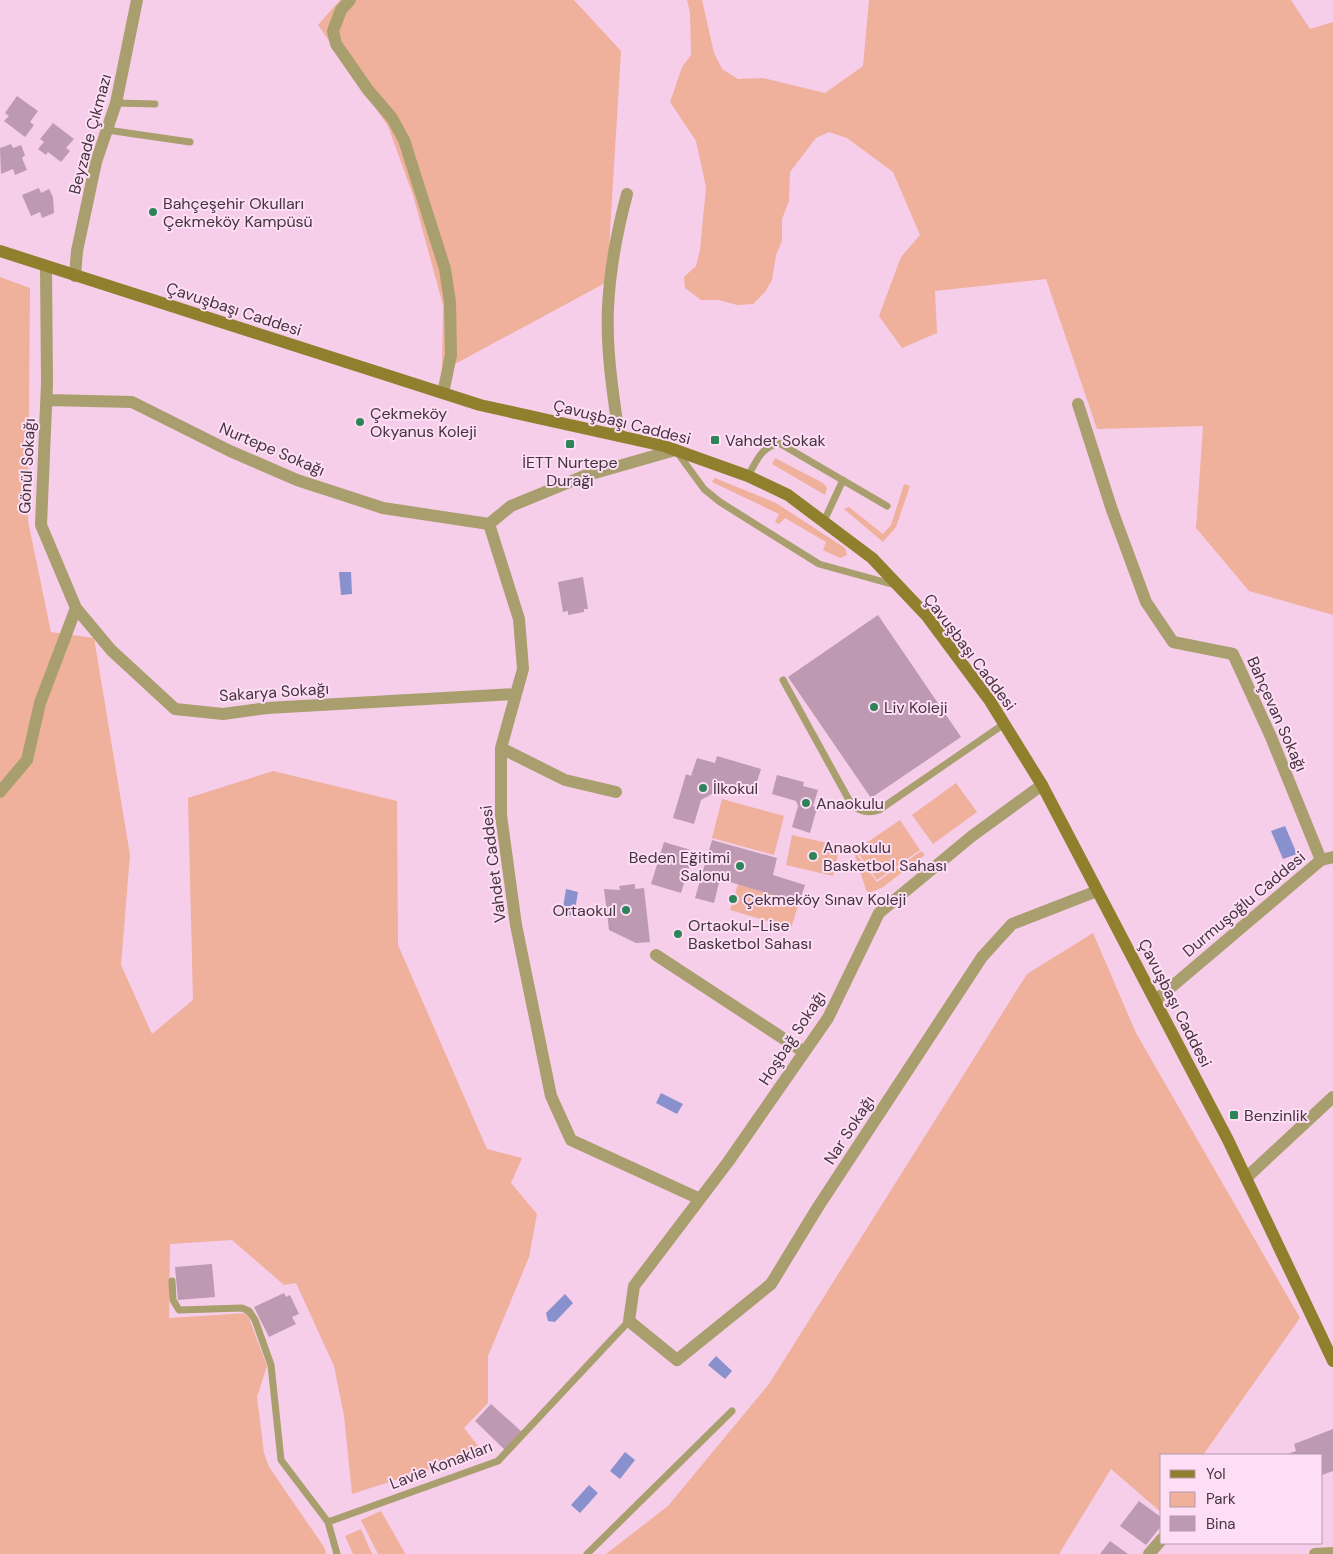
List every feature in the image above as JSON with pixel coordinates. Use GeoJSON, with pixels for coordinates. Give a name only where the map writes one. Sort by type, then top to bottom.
{"type":"FeatureCollection","features":[{"type":"Feature","properties":{"kind":"main road","name":"Çavuşbaşı Caddesi"},"geometry":{"type":"LineString","coordinates":[[0,252],[480,405],[675,450],[748,476],[788,495],[824,520],[872,558],[926,615],[990,701],[1042,785],[1156,1000],[1246,1178],[1333,1361]]}},
{"type":"Feature","properties":{"kind":"street","name":"Beyzade Çıkmazı"},"geometry":{"type":"LineString","coordinates":[[75,276],[77,251],[96,162],[116,102],[137,0]]}},
{"type":"Feature","properties":{"kind":"street"},"geometry":{"type":"LineString","coordinates":[[350,0],[341,10],[333,31],[336,44],[368,90],[392,118],[404,140],[445,269],[450,302],[452,355],[443,393]]}},
{"type":"Feature","properties":{"kind":"street"},"geometry":{"type":"LineString","coordinates":[[619,436],[611,372],[608,307],[618,229],[627,194]]}},
{"type":"Feature","properties":{"kind":"street","name":"Gönül Sokağı"},"geometry":{"type":"LineString","coordinates":[[46,267],[47,400],[41,525],[76,608]]}},
{"type":"Feature","properties":{"kind":"street","name":"Nurtepe Sokağı"},"geometry":{"type":"LineString","coordinates":[[47,400],[132,402],[230,451],[297,480],[383,508],[490,524]]}},
{"type":"Feature","properties":{"kind":"street","name":"Bahçevan Sokağı"},"geometry":{"type":"LineString","coordinates":[[1078,404],[1112,510],[1146,602],[1173,642],[1233,654],[1327,858]]}},
{"type":"Feature","properties":{"kind":"street"},"geometry":{"type":"LineString","coordinates":[[490,524],[511,506],[584,476],[675,450]]}},
{"type":"Feature","properties":{"kind":"street","name":"Vahdet Caddesi"},"geometry":{"type":"LineString","coordinates":[[490,524],[519,619],[524,668],[501,748],[501,815],[516,925],[551,1096],[570,1140],[700,1199]]}},
{"type":"Feature","properties":{"kind":"street"},"geometry":{"type":"LineString","coordinates":[[0,792],[27,760],[40,703],[76,608]]}},
{"type":"Feature","properties":{"kind":"street","name":"Sakarya Sokağı"},"geometry":{"type":"LineString","coordinates":[[76,608],[111,650],[175,709],[223,714],[267,708],[516,694]]}},
{"type":"Feature","properties":{"kind":"street"},"geometry":{"type":"LineString","coordinates":[[501,748],[565,780],[616,792]]}},
{"type":"Feature","properties":{"kind":"street","name":"Hoşbağ Sokağı"},"geometry":{"type":"LineString","coordinates":[[629,1321],[634,1286],[700,1199],[828,1018],[879,913],[972,836],[1042,785]]}},
{"type":"Feature","properties":{"kind":"street","name":"Durmuşoğlu Caddesi"},"geometry":{"type":"LineString","coordinates":[[1156,1000],[1327,858]]}},
{"type":"Feature","properties":{"kind":"street","name":"Nar Sokağı"},"geometry":{"type":"LineString","coordinates":[[629,1321],[677,1360],[771,1284],[818,1207],[982,957],[1012,924],[1097,891]]}},
{"type":"Feature","properties":{"kind":"street"},"geometry":{"type":"LineString","coordinates":[[656,956],[804,1052]]}},
{"type":"Feature","properties":{"kind":"street"},"geometry":{"type":"LineString","coordinates":[[1246,1178],[1333,1097]]}},
{"type":"Feature","properties":{"kind":"street"},"geometry":{"type":"LineString","coordinates":[[1149,1554],[1160,1541]]}},
{"type":"Feature","properties":{"kind":"street"},"geometry":{"type":"LineString","coordinates":[[1316,1554],[1333,1553]]}},
{"type":"Feature","properties":{"kind":"lane"},"geometry":{"type":"LineString","coordinates":[[116,102],[155,104]]}},
{"type":"Feature","properties":{"kind":"lane"},"geometry":{"type":"LineString","coordinates":[[107,130],[190,142]]}},
{"type":"Feature","properties":{"kind":"lane"},"geometry":{"type":"LineString","coordinates":[[748,476],[762,451],[770,445],[779,444],[887,506]]}},
{"type":"Feature","properties":{"kind":"lane"},"geometry":{"type":"LineString","coordinates":[[675,450],[704,489],[720,502],[819,564],[839,571],[897,585]]}},
{"type":"Feature","properties":{"kind":"lane"},"geometry":{"type":"LineString","coordinates":[[824,520],[843,480]]}},
{"type":"Feature","properties":{"kind":"lane"},"geometry":{"type":"LineString","coordinates":[[783,680],[849,800],[853,806],[864,811],[879,810],[1004,724]]}},
{"type":"Feature","properties":{"kind":"lane"},"geometry":{"type":"LineString","coordinates":[[172,1281],[173,1300],[179,1310],[242,1308],[249,1311],[255,1320],[272,1365],[281,1460],[328,1522],[337,1554]]}},
{"type":"Feature","properties":{"kind":"lane","name":"Lavie Konakları"},"geometry":{"type":"LineString","coordinates":[[328,1522],[498,1461],[629,1321]]}},
{"type":"Feature","properties":{"kind":"lane"},"geometry":{"type":"LineString","coordinates":[[587,1554],[732,1411]]}},
{"type":"Feature","properties":{"kind":"green space"},"geometry":{"type":"Polygon","coordinates":[[[340,0],[574,0],[621,51],[607,282],[442,371],[443,305],[413,195],[388,126],[318,25],[340,0]]]}},
{"type":"Feature","properties":{"kind":"green space"},"geometry":{"type":"Polygon","coordinates":[[[687,0],[702,0],[714,53],[722,69],[738,79],[763,78],[825,93],[863,66],[869,0],[1291,0],[1310,29],[1333,22],[1333,615],[1249,591],[1196,528],[1203,426],[1097,429],[1046,279],[935,291],[937,333],[902,348],[879,316],[901,257],[920,235],[893,172],[847,138],[829,132],[816,138],[790,172],[789,201],[782,219],[782,241],[776,255],[772,280],[765,292],[753,304],[737,305],[719,300],[701,300],[685,288],[684,277],[696,266],[700,250],[706,187],[696,141],[670,102],[682,67],[691,55],[690,13],[687,0]]]}},
{"type":"Feature","properties":{"kind":"green space"},"geometry":{"type":"Polygon","coordinates":[[[0,277],[30,288],[28,521],[51,632],[94,638],[130,855],[121,965],[152,1034],[193,1000],[188,798],[273,771],[397,801],[398,945],[487,1149],[522,1158],[511,1183],[537,1214],[529,1257],[488,1356],[488,1403],[464,1428],[483,1452],[352,1494],[344,1416],[334,1366],[296,1283],[284,1285],[232,1240],[170,1244],[169,1318],[247,1313],[267,1366],[257,1397],[264,1453],[269,1467],[324,1547],[326,1554],[0,1554],[0,277]]]}},
{"type":"Feature","properties":{"kind":"green space"},"geometry":{"type":"Polygon","coordinates":[[[775,458],[823,483],[827,488],[825,495],[772,464],[775,458]]]}},
{"type":"Feature","properties":{"kind":"green space"},"geometry":{"type":"Polygon","coordinates":[[[715,478],[776,503],[845,548],[847,555],[840,558],[823,550],[826,542],[785,518],[779,524],[775,522],[779,514],[712,482],[715,478]]]}},
{"type":"Feature","properties":{"kind":"green space"},"geometry":{"type":"Polygon","coordinates":[[[904,484],[910,486],[896,527],[883,542],[844,509],[849,507],[883,534],[891,525],[904,484]]]}},
{"type":"Feature","properties":{"kind":"green space"},"geometry":{"type":"Polygon","coordinates":[[[956,783],[977,812],[933,844],[912,815],[956,783]]]}},
{"type":"Feature","properties":{"kind":"green space"},"geometry":{"type":"Polygon","coordinates":[[[722,799],[784,816],[774,855],[712,838],[722,799]]]}},
{"type":"Feature","properties":{"kind":"green space"},"geometry":{"type":"Polygon","coordinates":[[[900,820],[920,850],[877,880],[856,850],[900,820]]]}},
{"type":"Feature","properties":{"kind":"green space","name":"Anaokulu Basketbol Sahası"},"geometry":{"type":"Polygon","coordinates":[[[792,835],[840,846],[833,876],[786,865],[792,835]]]}},
{"type":"Feature","properties":{"kind":"green space"},"geometry":{"type":"Polygon","coordinates":[[[853,849],[877,882],[921,851],[925,855],[883,887],[869,893],[866,890],[853,849]]]}},
{"type":"Feature","properties":{"kind":"green space"},"geometry":{"type":"Polygon","coordinates":[[[738,884],[799,903],[791,928],[730,910],[738,884]]]}},
{"type":"Feature","properties":{"kind":"green space"},"geometry":{"type":"Polygon","coordinates":[[[1093,933],[1136,1033],[1300,1318],[1204,1454],[1160,1454],[1160,1511],[1111,1469],[1059,1554],[606,1554],[668,1506],[769,1384],[1027,974],[1093,933]]]}},
{"type":"Feature","properties":{"kind":"green space"},"geometry":{"type":"Polygon","coordinates":[[[381,1511],[404,1554],[378,1554],[361,1520],[381,1511]]]}},
{"type":"Feature","properties":{"kind":"green space"},"geometry":{"type":"Polygon","coordinates":[[[361,1529],[372,1554],[353,1554],[345,1536],[361,1529]]]}},
{"type":"Feature","properties":{"kind":"water"},"geometry":{"type":"Polygon","coordinates":[[[339,572],[351,572],[352,594],[341,595],[339,572]]]}},
{"type":"Feature","properties":{"kind":"water"},"geometry":{"type":"Polygon","coordinates":[[[1285,826],[1297,854],[1283,859],[1271,831],[1285,826]]]}},
{"type":"Feature","properties":{"kind":"water"},"geometry":{"type":"Polygon","coordinates":[[[566,889],[578,892],[574,916],[562,914],[566,889]]]}},
{"type":"Feature","properties":{"kind":"water"},"geometry":{"type":"Polygon","coordinates":[[[661,1093],[683,1104],[677,1114],[656,1103],[661,1093]]]}},
{"type":"Feature","properties":{"kind":"water"},"geometry":{"type":"Polygon","coordinates":[[[565,1294],[573,1303],[555,1322],[548,1321],[546,1313],[565,1294]]]}},
{"type":"Feature","properties":{"kind":"water"},"geometry":{"type":"Polygon","coordinates":[[[716,1356],[732,1371],[725,1379],[708,1365],[716,1356]]]}},
{"type":"Feature","properties":{"kind":"water"},"geometry":{"type":"Polygon","coordinates":[[[625,1452],[635,1460],[620,1479],[610,1471],[625,1452]]]}},
{"type":"Feature","properties":{"kind":"water"},"geometry":{"type":"Polygon","coordinates":[[[589,1485],[598,1493],[580,1513],[571,1505],[589,1485]]]}},
{"type":"Feature","properties":{"kind":"building"},"geometry":{"type":"Polygon","coordinates":[[[17,96],[38,111],[30,122],[34,125],[25,137],[4,121],[9,116],[5,113],[17,96]]]}},
{"type":"Feature","properties":{"kind":"building"},"geometry":{"type":"Polygon","coordinates":[[[53,123],[74,139],[66,148],[70,151],[61,162],[48,152],[46,155],[38,149],[44,142],[40,139],[53,123]]]}},
{"type":"Feature","properties":{"kind":"building"},"geometry":{"type":"Polygon","coordinates":[[[11,144],[13,148],[21,145],[25,155],[22,158],[27,170],[15,175],[13,169],[1,174],[0,148],[11,144]]]}},
{"type":"Feature","properties":{"kind":"building"},"geometry":{"type":"Polygon","coordinates":[[[39,188],[41,193],[49,189],[53,197],[54,213],[42,218],[40,212],[31,216],[22,195],[39,188]]]}},
{"type":"Feature","properties":{"kind":"building"},"geometry":{"type":"Polygon","coordinates":[[[583,577],[588,609],[584,609],[584,612],[568,615],[568,611],[563,612],[558,582],[583,577]]]}},
{"type":"Feature","properties":{"kind":"building","name":"Liv Koleji"},"geometry":{"type":"Polygon","coordinates":[[[878,615],[961,737],[871,798],[788,677],[878,615]]]}},
{"type":"Feature","properties":{"kind":"building","name":"İlkokul"},"geometry":{"type":"Polygon","coordinates":[[[717,756],[761,769],[754,791],[730,784],[701,800],[694,824],[673,818],[686,774],[691,776],[697,758],[715,763],[717,756]]]}},
{"type":"Feature","properties":{"kind":"building","name":"Anaokulu"},"geometry":{"type":"Polygon","coordinates":[[[777,775],[804,782],[803,786],[818,790],[813,806],[817,808],[810,833],[792,827],[798,806],[796,801],[772,794],[777,775]]]}},
{"type":"Feature","properties":{"kind":"building","name":"Beden Eğitimi Salonu"},"geometry":{"type":"Polygon","coordinates":[[[712,840],[777,858],[773,875],[805,885],[799,903],[720,879],[714,903],[695,898],[712,840]]]}},
{"type":"Feature","properties":{"kind":"building"},"geometry":{"type":"Polygon","coordinates":[[[664,842],[694,851],[681,893],[651,884],[664,842]]]}},
{"type":"Feature","properties":{"kind":"building","name":"Ortaokul"},"geometry":{"type":"Polygon","coordinates":[[[635,884],[635,889],[644,888],[650,942],[636,943],[609,930],[604,889],[620,890],[619,886],[635,884]]]}},
{"type":"Feature","properties":{"kind":"building"},"geometry":{"type":"Polygon","coordinates":[[[212,1264],[215,1297],[178,1300],[175,1267],[212,1264]]]}},
{"type":"Feature","properties":{"kind":"building"},"geometry":{"type":"Polygon","coordinates":[[[284,1293],[286,1297],[290,1295],[299,1314],[292,1317],[296,1324],[269,1337],[254,1307],[284,1293]]]}},
{"type":"Feature","properties":{"kind":"building"},"geometry":{"type":"Polygon","coordinates":[[[491,1404],[522,1432],[505,1450],[475,1421],[491,1404]]]}},
{"type":"Feature","properties":{"kind":"building"},"geometry":{"type":"Polygon","coordinates":[[[1333,1429],[1333,1471],[1323,1475],[1323,1454],[1288,1454],[1296,1451],[1294,1444],[1333,1429]]]}},
{"type":"Feature","properties":{"kind":"building"},"geometry":{"type":"Polygon","coordinates":[[[1139,1501],[1160,1517],[1160,1528],[1146,1545],[1120,1526],[1139,1501]]]}},
{"type":"Feature","properties":{"kind":"building"},"geometry":{"type":"Polygon","coordinates":[[[1110,1541],[1128,1554],[1100,1554],[1110,1541]]]}},
{"type":"Feature","properties":{"kind":"place","name":"Bahçeşehir Okulları Çekmeköy Kampüsü"},"geometry":{"type":"Point","coordinates":[153,212]}},
{"type":"Feature","properties":{"kind":"place","name":"Çekmeköy Okyanus Koleji"},"geometry":{"type":"Point","coordinates":[360,422]}},
{"type":"Feature","properties":{"kind":"place","name":"Vahdet Sokak"},"geometry":{"type":"Point","coordinates":[715,440]}},
{"type":"Feature","properties":{"kind":"place","name":"İETT Nurtepe Durağı"},"geometry":{"type":"Point","coordinates":[570,444]}},
{"type":"Feature","properties":{"kind":"place","name":"Liv Koleji"},"geometry":{"type":"Point","coordinates":[874,707]}},
{"type":"Feature","properties":{"kind":"place","name":"İlkokul"},"geometry":{"type":"Point","coordinates":[703,788]}},
{"type":"Feature","properties":{"kind":"place","name":"Anaokulu"},"geometry":{"type":"Point","coordinates":[806,803]}},
{"type":"Feature","properties":{"kind":"place","name":"Anaokulu Basketbol Sahası"},"geometry":{"type":"Point","coordinates":[813,856]}},
{"type":"Feature","properties":{"kind":"place","name":"Beden Eğitimi Salonu"},"geometry":{"type":"Point","coordinates":[740,866]}},
{"type":"Feature","properties":{"kind":"place","name":"Çekmeköy Sınav Koleji"},"geometry":{"type":"Point","coordinates":[733,899]}},
{"type":"Feature","properties":{"kind":"place","name":"Ortaokul"},"geometry":{"type":"Point","coordinates":[626,910]}},
{"type":"Feature","properties":{"kind":"place","name":"Ortaokul-Lise Basketbol Sahası"},"geometry":{"type":"Point","coordinates":[678,934]}},
{"type":"Feature","properties":{"kind":"place","name":"Benzinlik"},"geometry":{"type":"Point","coordinates":[1234,1115]}}]}
